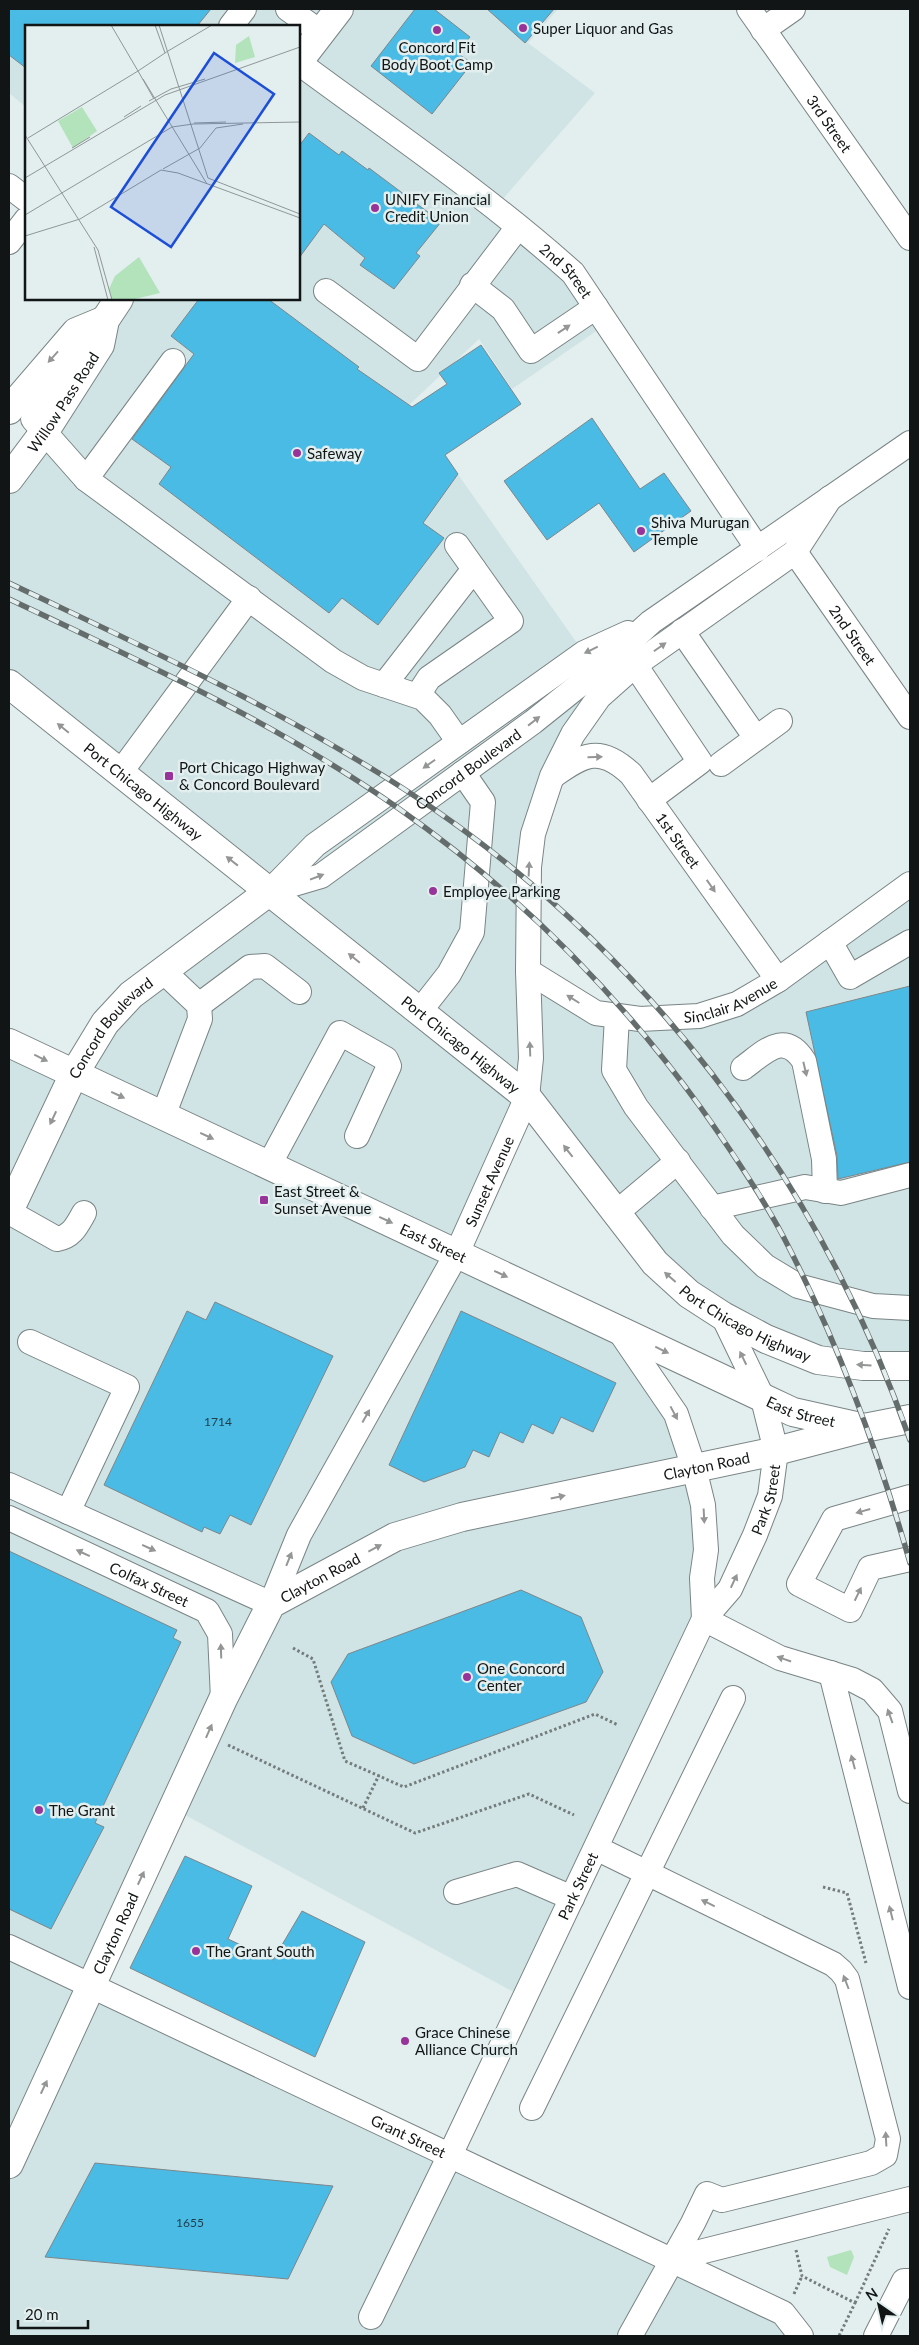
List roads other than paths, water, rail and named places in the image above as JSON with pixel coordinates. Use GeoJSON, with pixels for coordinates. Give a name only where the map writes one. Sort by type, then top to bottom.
{"type":"FeatureCollection","features":[{"type":"Feature","properties":{"kind":"main road"},"geometry":{"type":"LineString","coordinates":[[300,61],[339,9]]}},
{"type":"Feature","properties":{"kind":"main road","name":"Willow Pass Road"},"geometry":{"type":"LineString","coordinates":[[9,410],[76,332],[112,309]]}},
{"type":"Feature","properties":{"kind":"main road","name":"Willow Pass Road"},"geometry":{"type":"LineString","coordinates":[[9,478],[46,431],[100,345],[112,309]]}},
{"type":"Feature","properties":{"kind":"main road","name":"Port Chicago Highway"},"geometry":{"type":"LineString","coordinates":[[9,684],[527,1098],[655,1263],[690,1294],[723,1316],[766,1340],[818,1360],[863,1366],[910,1366]]}},
{"type":"Feature","properties":{"kind":"main road","name":"Concord Boulevard"},"geometry":{"type":"LineString","coordinates":[[9,1212],[74,1074],[105,1023],[131,995],[270,891]]}},
{"type":"Feature","properties":{"kind":"main road","name":"East Street"},"geometry":{"type":"LineString","coordinates":[[9,1043],[763,1399],[793,1412],[864,1428]]}},
{"type":"Feature","properties":{"kind":"main road","name":"Clayton Road"},"geometry":{"type":"LineString","coordinates":[[9,2164],[223,1699],[271,1604],[396,1537],[462,1517],[776,1451],[864,1428],[910,1419]]}},
{"type":"Feature","properties":{"kind":"street"},"geometry":{"type":"LineString","coordinates":[[231,25],[244,9]]}},
{"type":"Feature","properties":{"kind":"street"},"geometry":{"type":"LineString","coordinates":[[288,9],[320,32]]}},
{"type":"Feature","properties":{"kind":"street","name":"3rd Street"},"geometry":{"type":"LineString","coordinates":[[749,9],[910,238]]}},
{"type":"Feature","properties":{"kind":"street"},"geometry":{"type":"LineString","coordinates":[[763,30],[793,9]]}},
{"type":"Feature","properties":{"kind":"street","name":"2nd Street"},"geometry":{"type":"LineString","coordinates":[[300,63],[518,227],[573,273],[758,549]]}},
{"type":"Feature","properties":{"kind":"street"},"geometry":{"type":"LineString","coordinates":[[9,186],[25,198]]}},
{"type":"Feature","properties":{"kind":"street"},"geometry":{"type":"LineString","coordinates":[[9,242],[25,221]]}},
{"type":"Feature","properties":{"kind":"street"},"geometry":{"type":"LineString","coordinates":[[326,292],[418,359],[472,285],[518,227]]}},
{"type":"Feature","properties":{"kind":"street"},"geometry":{"type":"LineString","coordinates":[[472,285],[503,309],[531,351],[596,307]]}},
{"type":"Feature","properties":{"kind":"street"},"geometry":{"type":"LineString","coordinates":[[86,479],[172,361]]}},
{"type":"Feature","properties":{"kind":"street"},"geometry":{"type":"LineString","coordinates":[[46,431],[86,479],[333,661],[363,678],[418,695],[440,715],[459,742]]}},
{"type":"Feature","properties":{"kind":"street","name":"Concord Boulevard"},"geometry":{"type":"LineString","coordinates":[[270,891],[321,876],[533,722],[598,670],[651,622],[910,443]]}},
{"type":"Feature","properties":{"kind":"street","name":"Concord Boulevard"},"geometry":{"type":"LineString","coordinates":[[552,776],[573,734],[599,697],[635,665],[796,552],[830,498]]}},
{"type":"Feature","properties":{"kind":"street"},"geometry":{"type":"LineString","coordinates":[[418,695],[428,678],[511,621],[457,545]]}},
{"type":"Feature","properties":{"kind":"street","name":"2nd Street"},"geometry":{"type":"LineString","coordinates":[[796,552],[910,717]]}},
{"type":"Feature","properties":{"kind":"street"},"geometry":{"type":"LineString","coordinates":[[384,685],[474,569]]}},
{"type":"Feature","properties":{"kind":"street"},"geometry":{"type":"LineString","coordinates":[[120,773],[249,598]]}},
{"type":"Feature","properties":{"kind":"street","name":"Concord Boulevard"},"geometry":{"type":"LineString","coordinates":[[270,891],[315,845],[584,653],[651,622]]}},
{"type":"Feature","properties":{"kind":"street"},"geometry":{"type":"LineString","coordinates":[[682,631],[756,738]]}},
{"type":"Feature","properties":{"kind":"street"},"geometry":{"type":"LineString","coordinates":[[635,665],[700,762],[649,800]]}},
{"type":"Feature","properties":{"kind":"street"},"geometry":{"type":"LineString","coordinates":[[720,764],[780,721]]}},
{"type":"Feature","properties":{"kind":"street","name":"1st Street"},"geometry":{"type":"LineString","coordinates":[[552,776],[578,759],[598,755],[617,761],[631,774],[778,980]]}},
{"type":"Feature","properties":{"kind":"street"},"geometry":{"type":"LineString","coordinates":[[420,1012],[449,974],[472,932],[483,802],[463,773]]}},
{"type":"Feature","properties":{"kind":"street","name":"Sunset Avenue"},"geometry":{"type":"LineString","coordinates":[[271,1604],[298,1535],[457,1253],[527,1098],[531,1058],[528,970],[529,867],[532,834],[552,776]]}},
{"type":"Feature","properties":{"kind":"street","name":"Sinclair Avenue"},"geometry":{"type":"LineString","coordinates":[[528,970],[596,1013],[617,1018],[699,1016],[737,1004],[778,980],[910,884]]}},
{"type":"Feature","properties":{"kind":"street"},"geometry":{"type":"LineString","coordinates":[[830,942],[850,977],[910,942]]}},
{"type":"Feature","properties":{"kind":"street"},"geometry":{"type":"LineString","coordinates":[[199,1006],[250,968],[265,966],[299,992]]}},
{"type":"Feature","properties":{"kind":"street"},"geometry":{"type":"LineString","coordinates":[[163,971],[199,1006],[200,1019],[163,1116]]}},
{"type":"Feature","properties":{"kind":"street"},"geometry":{"type":"LineString","coordinates":[[617,1018],[614,1070],[636,1107],[733,1235],[765,1266],[798,1286],[873,1306],[910,1308]]}},
{"type":"Feature","properties":{"kind":"street"},"geometry":{"type":"LineString","coordinates":[[269,1165],[340,1032],[386,1059],[389,1066],[357,1136]]}},
{"type":"Feature","properties":{"kind":"street"},"geometry":{"type":"LineString","coordinates":[[743,1068],[771,1047],[783,1044],[796,1049],[804,1061],[824,1159],[824,1191]]}},
{"type":"Feature","properties":{"kind":"street"},"geometry":{"type":"LineString","coordinates":[[616,1213],[678,1161]]}},
{"type":"Feature","properties":{"kind":"street"},"geometry":{"type":"LineString","coordinates":[[712,1208],[805,1187],[840,1193],[910,1175]]}},
{"type":"Feature","properties":{"kind":"street"},"geometry":{"type":"LineString","coordinates":[[9,1212],[57,1239],[66,1238],[84,1213]]}},
{"type":"Feature","properties":{"kind":"street","name":"Park Street"},"geometry":{"type":"LineString","coordinates":[[371,2317],[450,2155],[704,1619],[730,1589],[755,1536],[770,1496],[776,1451],[763,1399],[723,1316]]}},
{"type":"Feature","properties":{"kind":"street","name":"Park Street"},"geometry":{"type":"LineString","coordinates":[[618,1329],[676,1414],[694,1468],[703,1505],[706,1550],[702,1578],[704,1619]]}},
{"type":"Feature","properties":{"kind":"street"},"geometry":{"type":"LineString","coordinates":[[30,1342],[127,1388],[68,1512]]}},
{"type":"Feature","properties":{"kind":"street"},"geometry":{"type":"LineString","coordinates":[[9,1485],[271,1604]]}},
{"type":"Feature","properties":{"kind":"street"},"geometry":{"type":"LineString","coordinates":[[910,1497],[834,1520],[799,1584],[850,1610],[870,1568],[910,1559]]}},
{"type":"Feature","properties":{"kind":"street","name":"Colfax Street"},"geometry":{"type":"LineString","coordinates":[[9,1518],[207,1612],[220,1634],[223,1699]]}},
{"type":"Feature","properties":{"kind":"street"},"geometry":{"type":"LineString","coordinates":[[704,1619],[780,1658],[852,1680],[872,1690],[890,1711],[910,1791]]}},
{"type":"Feature","properties":{"kind":"street"},"geometry":{"type":"LineString","coordinates":[[831,1673],[910,1987]]}},
{"type":"Feature","properties":{"kind":"street"},"geometry":{"type":"LineString","coordinates":[[532,2108],[645,1872],[655,1858],[733,1698]]}},
{"type":"Feature","properties":{"kind":"street"},"geometry":{"type":"LineString","coordinates":[[596,1848],[832,1964],[841,1971],[847,1980],[888,2139],[885,2155],[871,2163],[722,2200],[706,2194],[694,2223],[630,2336]]}},
{"type":"Feature","properties":{"kind":"street"},"geometry":{"type":"LineString","coordinates":[[456,1892],[517,1874],[572,1898]]}},
{"type":"Feature","properties":{"kind":"street","name":"Grant Street"},"geometry":{"type":"LineString","coordinates":[[9,1947],[784,2313],[801,2335]]}},
{"type":"Feature","properties":{"kind":"street"},"geometry":{"type":"LineString","coordinates":[[672,2259],[905,2201]]}},
{"type":"Feature","properties":{"kind":"street"},"geometry":{"type":"LineString","coordinates":[[876,2336],[904,2281],[910,2281]]}},
{"type":"Feature","properties":{"kind":"railway"},"geometry":{"type":"LineString","coordinates":[[9,583],[210,680],[357,760],[404,789],[490,850],[570,918],[644,992],[711,1072],[772,1158],[825,1248],[872,1342],[910,1440]]}},
{"type":"Feature","properties":{"kind":"railway"},"geometry":{"type":"LineString","coordinates":[[9,599],[208,695],[305,748],[352,777],[398,808],[483,873],[562,945],[599,984],[669,1065],[701,1108],[774,1219],[803,1275],[855,1396],[898,1521],[910,1563]]}},
{"type":"Feature","properties":{"kind":"place","name":"Super Liquor and Gas"},"geometry":{"type":"Point","coordinates":[523,28]}},
{"type":"Feature","properties":{"kind":"place","name":"Concord Fit Body Boot Camp"},"geometry":{"type":"Point","coordinates":[437,30]}},
{"type":"Feature","properties":{"kind":"place","name":"UNIFY Financial Credit Union"},"geometry":{"type":"Point","coordinates":[375,208]}},
{"type":"Feature","properties":{"kind":"place","name":"Safeway"},"geometry":{"type":"Point","coordinates":[297,453]}},
{"type":"Feature","properties":{"kind":"place","name":"Shiva Murugan Temple"},"geometry":{"type":"Point","coordinates":[641,531]}},
{"type":"Feature","properties":{"kind":"place","name":"Port Chicago Highway & Concord Boulevard"},"geometry":{"type":"Point","coordinates":[169,776]}},
{"type":"Feature","properties":{"kind":"place","name":"Employee Parking"},"geometry":{"type":"Point","coordinates":[433,891]}},
{"type":"Feature","properties":{"kind":"place","name":"East Street & Sunset Avenue"},"geometry":{"type":"Point","coordinates":[264,1200]}},
{"type":"Feature","properties":{"kind":"place","name":"One Concord Center"},"geometry":{"type":"Point","coordinates":[467,1677]}},
{"type":"Feature","properties":{"kind":"place","name":"The Grant"},"geometry":{"type":"Point","coordinates":[39,1810]}},
{"type":"Feature","properties":{"kind":"place","name":"The Grant South"},"geometry":{"type":"Point","coordinates":[196,1951]}},
{"type":"Feature","properties":{"kind":"place","name":"Grace Chinese Alliance Church"},"geometry":{"type":"Point","coordinates":[405,2041]}}]}
